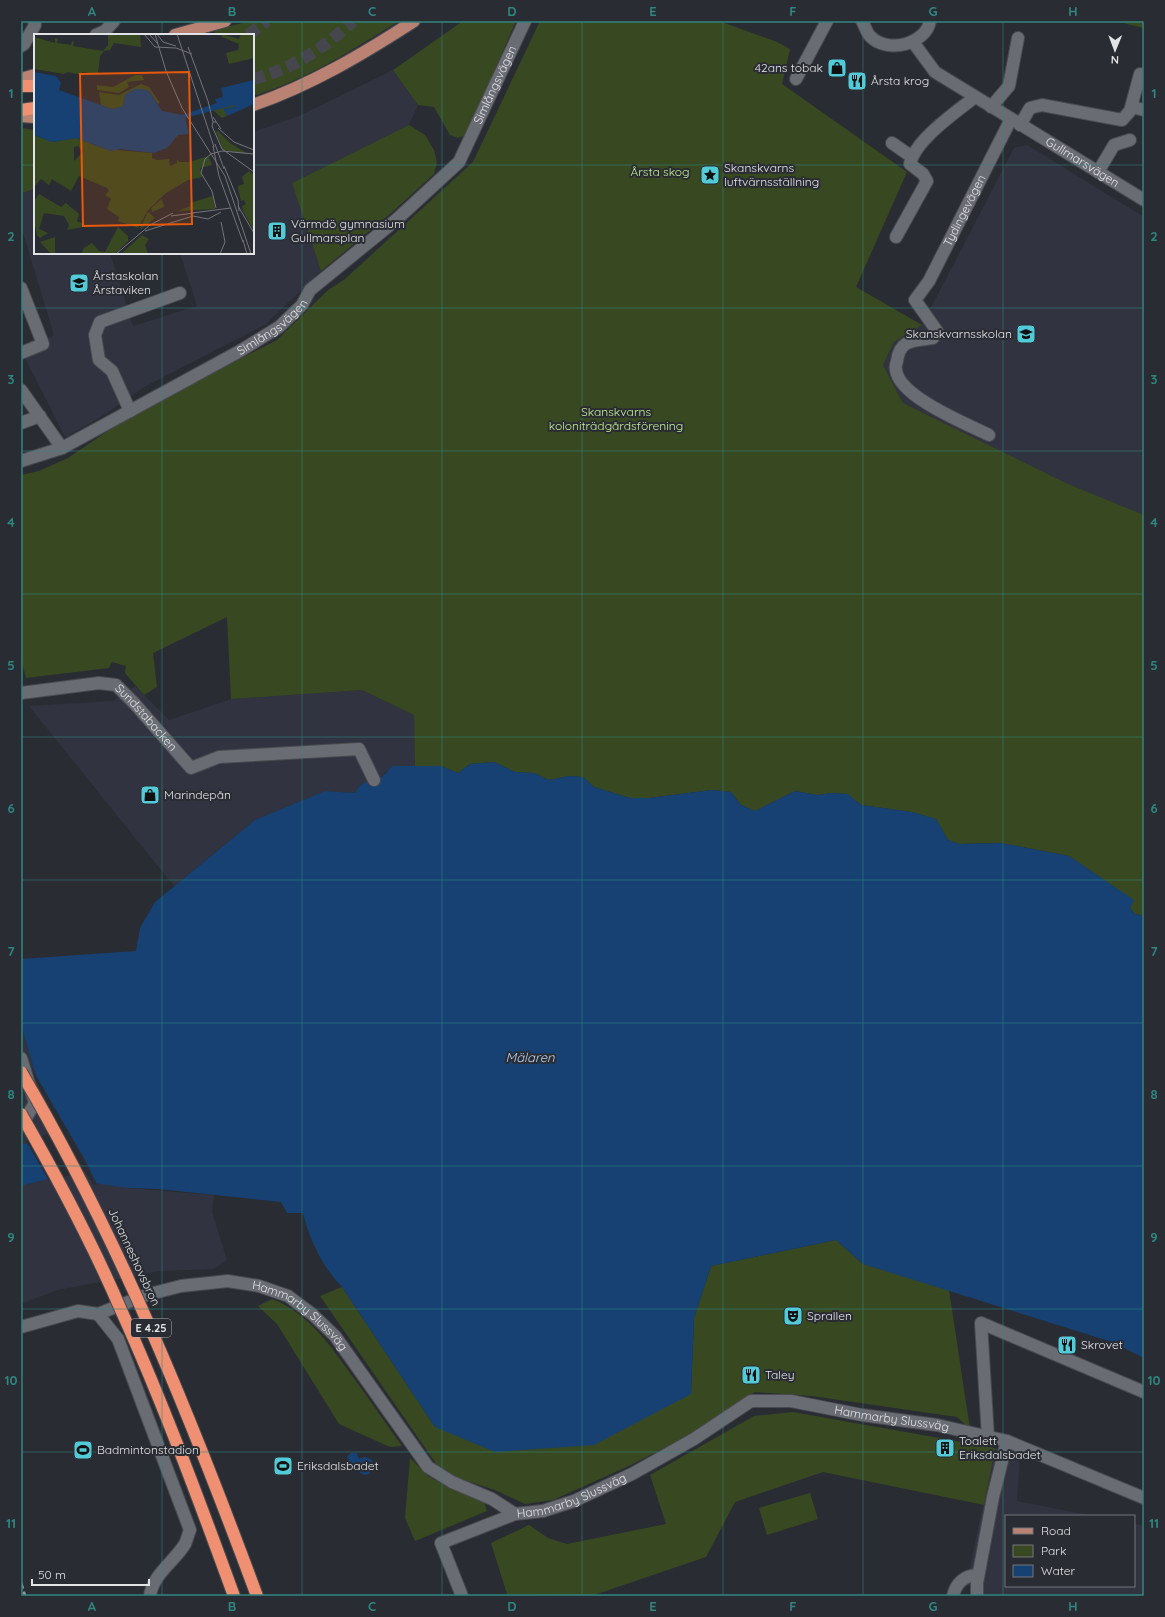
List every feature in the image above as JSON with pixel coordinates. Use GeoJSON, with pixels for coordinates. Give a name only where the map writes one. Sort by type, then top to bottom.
{"type":"FeatureCollection","features":[{"type":"Feature","properties":{"kind":"highway"},"geometry":{"type":"LineString","coordinates":[[21,86],[34,86]]}},
{"type":"Feature","properties":{"kind":"highway"},"geometry":{"type":"LineString","coordinates":[[21,110],[34,108]]}},
{"type":"Feature","properties":{"kind":"highway","name":"Johanneshovsbron"},"geometry":{"type":"LineString","coordinates":[[21,1072],[79,1174],[107,1229],[208,1464],[257,1596]]}},
{"type":"Feature","properties":{"kind":"highway","name":"E 4.25"},"geometry":{"type":"LineString","coordinates":[[21,1114],[58,1179],[122,1310],[189,1474],[234,1596]]}},
{"type":"Feature","properties":{"kind":"main road"},"geometry":{"type":"LineString","coordinates":[[179,34],[225,21]]}},
{"type":"Feature","properties":{"kind":"main road"},"geometry":{"type":"LineString","coordinates":[[254,105],[280,96],[320,78],[414,21]]}},
{"type":"Feature","properties":{"kind":"main road"},"geometry":{"type":"LineString","coordinates":[[21,79],[34,75]]}},
{"type":"Feature","properties":{"kind":"main road"},"geometry":{"type":"LineString","coordinates":[[21,116],[34,117]]}},
{"type":"Feature","properties":{"kind":"street"},"geometry":{"type":"LineString","coordinates":[[21,46],[32,35],[35,25],[34,21]]}},
{"type":"Feature","properties":{"kind":"street"},"geometry":{"type":"LineString","coordinates":[[98,34],[105,31],[114,21]]}},
{"type":"Feature","properties":{"kind":"street","name":"Simlångsvägen"},"geometry":{"type":"LineString","coordinates":[[21,461],[62,448],[240,351],[279,327],[302,305],[310,290],[396,220],[459,162],[525,21]]}},
{"type":"Feature","properties":{"kind":"street"},"geometry":{"type":"LineString","coordinates":[[796,79],[826,21]]}},
{"type":"Feature","properties":{"kind":"street"},"geometry":{"type":"LineString","coordinates":[[862,21],[871,37],[882,44],[897,46],[913,42],[923,34],[930,21]]}},
{"type":"Feature","properties":{"kind":"street"},"geometry":{"type":"LineString","coordinates":[[991,106],[1009,86],[1018,38]]}},
{"type":"Feature","properties":{"kind":"street","name":"Gullmarsvägen"},"geometry":{"type":"LineString","coordinates":[[913,42],[935,72],[1144,200]]}},
{"type":"Feature","properties":{"kind":"street"},"geometry":{"type":"LineString","coordinates":[[1015,122],[1030,108],[1042,105],[1122,120],[1127,117],[1132,107],[1140,74]]}},
{"type":"Feature","properties":{"kind":"street"},"geometry":{"type":"LineString","coordinates":[[896,238],[927,181],[924,174],[910,164],[912,157],[934,130],[975,97]]}},
{"type":"Feature","properties":{"kind":"street"},"geometry":{"type":"LineString","coordinates":[[1132,107],[1144,110]]}},
{"type":"Feature","properties":{"kind":"street","name":"Tydingevägen"},"geometry":{"type":"LineString","coordinates":[[989,435],[921,401],[903,385],[896,371],[901,347],[909,342],[933,338],[937,331],[915,300],[929,281],[1015,122]]}},
{"type":"Feature","properties":{"kind":"street"},"geometry":{"type":"LineString","coordinates":[[1098,172],[1114,144],[1130,140]]}},
{"type":"Feature","properties":{"kind":"street"},"geometry":{"type":"LineString","coordinates":[[892,143],[912,157]]}},
{"type":"Feature","properties":{"kind":"street"},"geometry":{"type":"LineString","coordinates":[[21,288],[43,344],[21,353]]}},
{"type":"Feature","properties":{"kind":"street"},"geometry":{"type":"LineString","coordinates":[[130,411],[112,371],[99,360],[95,335],[100,322],[180,293]]}},
{"type":"Feature","properties":{"kind":"street"},"geometry":{"type":"LineString","coordinates":[[21,390],[62,448]]}},
{"type":"Feature","properties":{"kind":"street"},"geometry":{"type":"LineString","coordinates":[[21,423],[40,416]]}},
{"type":"Feature","properties":{"kind":"street","name":"Sundstabacken"},"geometry":{"type":"LineString","coordinates":[[21,693],[99,683],[116,686],[134,703],[191,768],[219,757],[359,749],[374,780]]}},
{"type":"Feature","properties":{"kind":"street"},"geometry":{"type":"LineString","coordinates":[[21,1058],[35,1103],[21,1126]]}},
{"type":"Feature","properties":{"kind":"street","name":"Hammarby Slussväg"},"geometry":{"type":"LineString","coordinates":[[98,1314],[146,1295],[181,1286],[228,1281],[259,1286],[288,1296],[312,1314],[335,1336],[428,1467],[452,1482],[492,1499],[516,1514],[544,1511],[574,1501],[632,1474],[694,1439],[751,1401],[791,1400],[862,1415],[937,1424],[1007,1441],[1144,1498]]}},
{"type":"Feature","properties":{"kind":"street"},"geometry":{"type":"LineString","coordinates":[[21,1326],[78,1311],[98,1314],[118,1339],[190,1530],[185,1544],[161,1571],[151,1590],[150,1596]]}},
{"type":"Feature","properties":{"kind":"street"},"geometry":{"type":"LineString","coordinates":[[988,1437],[981,1323],[1144,1392]]}},
{"type":"Feature","properties":{"kind":"street"},"geometry":{"type":"LineString","coordinates":[[977,1596],[978,1575],[993,1497],[1007,1441]]}},
{"type":"Feature","properties":{"kind":"street"},"geometry":{"type":"LineString","coordinates":[[462,1596],[441,1543],[516,1514]]}},
{"type":"Feature","properties":{"kind":"street"},"geometry":{"type":"LineString","coordinates":[[953,1596],[960,1581],[970,1575],[978,1575]]}},
{"type":"Feature","properties":{"kind":"shaded area"},"geometry":{"type":"Polygon","coordinates":[[[393,70],[418,105],[409,125],[292,183],[321,271],[266,324],[144,387],[104,415],[65,437],[23,354],[54,335],[21,226],[21,193],[34,189],[34,254],[110,254],[133,326],[197,306],[180,254],[254,254],[254,132],[299,116],[393,70]]]}},
{"type":"Feature","properties":{"kind":"shaded area","name":"Skanskvarnsskolan"},"geometry":{"type":"Polygon","coordinates":[[[1027,145],[1144,217],[1144,515],[1066,483],[903,403],[883,365],[894,342],[922,325],[1014,148],[1027,145]]]}},
{"type":"Feature","properties":{"kind":"shaded area"},"geometry":{"type":"Polygon","coordinates":[[[135,686],[169,720],[231,699],[362,690],[414,715],[415,766],[392,766],[383,776],[359,786],[355,793],[325,791],[255,820],[174,886],[29,706],[113,701],[135,686]]]}},
{"type":"Feature","properties":{"kind":"shaded area"},"geometry":{"type":"Polygon","coordinates":[[[21,1025],[36,1076],[64,1131],[21,1145],[21,1025]]]}},
{"type":"Feature","properties":{"kind":"shaded area"},"geometry":{"type":"Polygon","coordinates":[[[86,1169],[128,1188],[214,1195],[212,1212],[227,1260],[214,1269],[160,1271],[57,1290],[21,1304],[21,1186],[86,1169]]]}},
{"type":"Feature","properties":{"kind":"shaded area"},"geometry":{"type":"Polygon","coordinates":[[[995,1448],[1020,1452],[1017,1501],[1088,1515],[1005,1515],[1005,1587],[1135,1587],[1135,1524],[1144,1526],[1144,1596],[970,1596],[970,1567],[995,1448]]]}},
{"type":"Feature","properties":{"kind":"green space"},"geometry":{"type":"Polygon","coordinates":[[[251,21],[399,21],[310,73],[292,82],[254,96],[254,34],[216,34],[214,30],[251,21]]]}},
{"type":"Feature","properties":{"kind":"green space"},"geometry":{"type":"Polygon","coordinates":[[[463,21],[516,21],[466,135],[458,138],[450,135],[434,107],[418,105],[393,70],[463,21]]]}},
{"type":"Feature","properties":{"kind":"green space","name":"Årsta skog"},"geometry":{"type":"Polygon","coordinates":[[[540,21],[719,21],[777,42],[790,49],[782,84],[907,172],[856,287],[922,325],[894,342],[883,365],[903,403],[1066,483],[1144,515],[1144,916],[1135,914],[1130,908],[1133,900],[1069,856],[1001,843],[959,844],[948,840],[936,819],[912,812],[861,805],[847,794],[832,793],[817,795],[795,791],[755,811],[741,805],[731,792],[712,790],[649,798],[630,798],[594,787],[583,777],[569,776],[549,780],[534,773],[515,772],[494,762],[470,764],[458,773],[441,766],[415,766],[414,715],[362,690],[231,699],[227,617],[153,653],[157,687],[144,695],[125,673],[126,666],[112,662],[109,668],[26,678],[21,659],[21,475],[39,471],[68,458],[139,410],[277,340],[327,291],[345,279],[473,162],[540,21]]]}},
{"type":"Feature","properties":{"kind":"green space"},"geometry":{"type":"Polygon","coordinates":[[[1115,21],[1144,21],[1144,28],[1115,21]]]}},
{"type":"Feature","properties":{"kind":"green space"},"geometry":{"type":"Polygon","coordinates":[[[409,125],[425,135],[434,150],[437,162],[434,174],[390,214],[321,271],[292,183],[409,125]]]}},
{"type":"Feature","properties":{"kind":"green space"},"geometry":{"type":"Polygon","coordinates":[[[21,128],[34,130],[34,189],[21,193],[21,128]]]}},
{"type":"Feature","properties":{"kind":"green space"},"geometry":{"type":"Polygon","coordinates":[[[836,1240],[863,1264],[949,1290],[970,1429],[957,1417],[812,1396],[755,1392],[695,1432],[631,1465],[553,1500],[525,1504],[495,1490],[458,1478],[437,1465],[320,1296],[342,1287],[435,1427],[691,1394],[694,1318],[711,1266],[836,1240]]]}},
{"type":"Feature","properties":{"kind":"green space"},"geometry":{"type":"Polygon","coordinates":[[[272,1299],[299,1314],[321,1335],[340,1359],[402,1446],[390,1447],[339,1424],[277,1324],[258,1306],[272,1299]]]}},
{"type":"Feature","properties":{"kind":"green space"},"geometry":{"type":"Polygon","coordinates":[[[793,1412],[995,1448],[984,1505],[823,1472],[735,1502],[706,1557],[591,1596],[507,1594],[491,1543],[529,1525],[548,1538],[567,1544],[666,1524],[650,1475],[754,1416],[793,1412]]]}},
{"type":"Feature","properties":{"kind":"green space"},"geometry":{"type":"Polygon","coordinates":[[[410,1458],[428,1476],[451,1489],[484,1502],[487,1511],[415,1541],[405,1518],[410,1458]]]}},
{"type":"Feature","properties":{"kind":"green space"},"geometry":{"type":"Polygon","coordinates":[[[810,1493],[818,1519],[767,1535],[759,1508],[810,1493]]]}},
{"type":"Feature","properties":{"kind":"water","name":"Mälaren"},"geometry":{"type":"Polygon","coordinates":[[[494,762],[515,772],[534,773],[549,780],[569,776],[583,777],[594,787],[630,798],[649,798],[712,790],[731,792],[741,805],[755,811],[795,791],[817,795],[832,793],[848,794],[861,805],[912,812],[936,819],[948,840],[959,844],[1001,843],[1069,856],[1134,900],[1130,908],[1135,914],[1144,916],[1144,1358],[1112,1342],[863,1264],[836,1240],[711,1266],[694,1318],[691,1394],[594,1445],[495,1452],[435,1427],[342,1287],[323,1262],[313,1243],[303,1213],[287,1213],[281,1202],[158,1189],[128,1188],[94,1183],[86,1169],[21,1186],[21,1145],[63,1131],[36,1076],[21,1025],[21,959],[136,951],[140,928],[155,902],[255,820],[325,791],[355,793],[361,785],[379,779],[392,766],[441,766],[458,773],[470,764],[494,762]]]}},
{"type":"Feature","properties":{"kind":"water"},"geometry":{"type":"Polygon","coordinates":[[[351,1453],[357,1453],[359,1459],[365,1457],[372,1460],[375,1466],[369,1474],[365,1475],[360,1473],[356,1464],[350,1463],[347,1457],[351,1453]]]}},
{"type":"Feature","properties":{"kind":"pier"},"geometry":{"type":"Polygon","coordinates":[[[31,1067],[85,1160],[97,1185],[93,1184],[85,1171],[49,1181],[26,1141],[61,1130],[34,1077],[31,1067]]]}},
{"type":"Feature","properties":{"kind":"tunnel"},"geometry":{"type":"LineString","coordinates":[[249,34],[267,21]]}},
{"type":"Feature","properties":{"kind":"tunnel"},"geometry":{"type":"LineString","coordinates":[[254,79],[294,64],[331,40],[353,21]]}},
{"type":"Feature","properties":{"kind":"railway"},"geometry":{"type":"LineString","coordinates":[[21,1583],[25,1596]]}},
{"type":"Feature","properties":{"kind":"place","name":"42ans tobak"},"geometry":{"type":"Point","coordinates":[837,68]}},
{"type":"Feature","properties":{"kind":"place","name":"Årsta krog"},"geometry":{"type":"Point","coordinates":[857,81]}},
{"type":"Feature","properties":{"kind":"place","name":"Skanskvarns luftvärnsställning"},"geometry":{"type":"Point","coordinates":[710,175]}},
{"type":"Feature","properties":{"kind":"place","name":"Värmdö gymnasium Gullmarsplan"},"geometry":{"type":"Point","coordinates":[277,231]}},
{"type":"Feature","properties":{"kind":"place","name":"Årstaskolan Årstaviken"},"geometry":{"type":"Point","coordinates":[79,283]}},
{"type":"Feature","properties":{"kind":"place","name":"Skanskvarnsskolan"},"geometry":{"type":"Point","coordinates":[1026,334]}},
{"type":"Feature","properties":{"kind":"place","name":"Marindepån"},"geometry":{"type":"Point","coordinates":[150,795]}},
{"type":"Feature","properties":{"kind":"place","name":"Sprallen"},"geometry":{"type":"Point","coordinates":[793,1316]}},
{"type":"Feature","properties":{"kind":"place","name":"Skrovet"},"geometry":{"type":"Point","coordinates":[1067,1345]}},
{"type":"Feature","properties":{"kind":"place","name":"Taley"},"geometry":{"type":"Point","coordinates":[751,1375]}},
{"type":"Feature","properties":{"kind":"place","name":"Toalett Eriksdalsbadet"},"geometry":{"type":"Point","coordinates":[945,1448]}},
{"type":"Feature","properties":{"kind":"place","name":"Badmintonstadion"},"geometry":{"type":"Point","coordinates":[83,1450]}},
{"type":"Feature","properties":{"kind":"place","name":"Eriksdalsbadet"},"geometry":{"type":"Point","coordinates":[283,1466]}},
{"type":"Feature","properties":{"kind":"park label","name":"Skanskvarns koloniträdgårdsförening"},"geometry":{"type":"Point","coordinates":[616,419]}}]}
